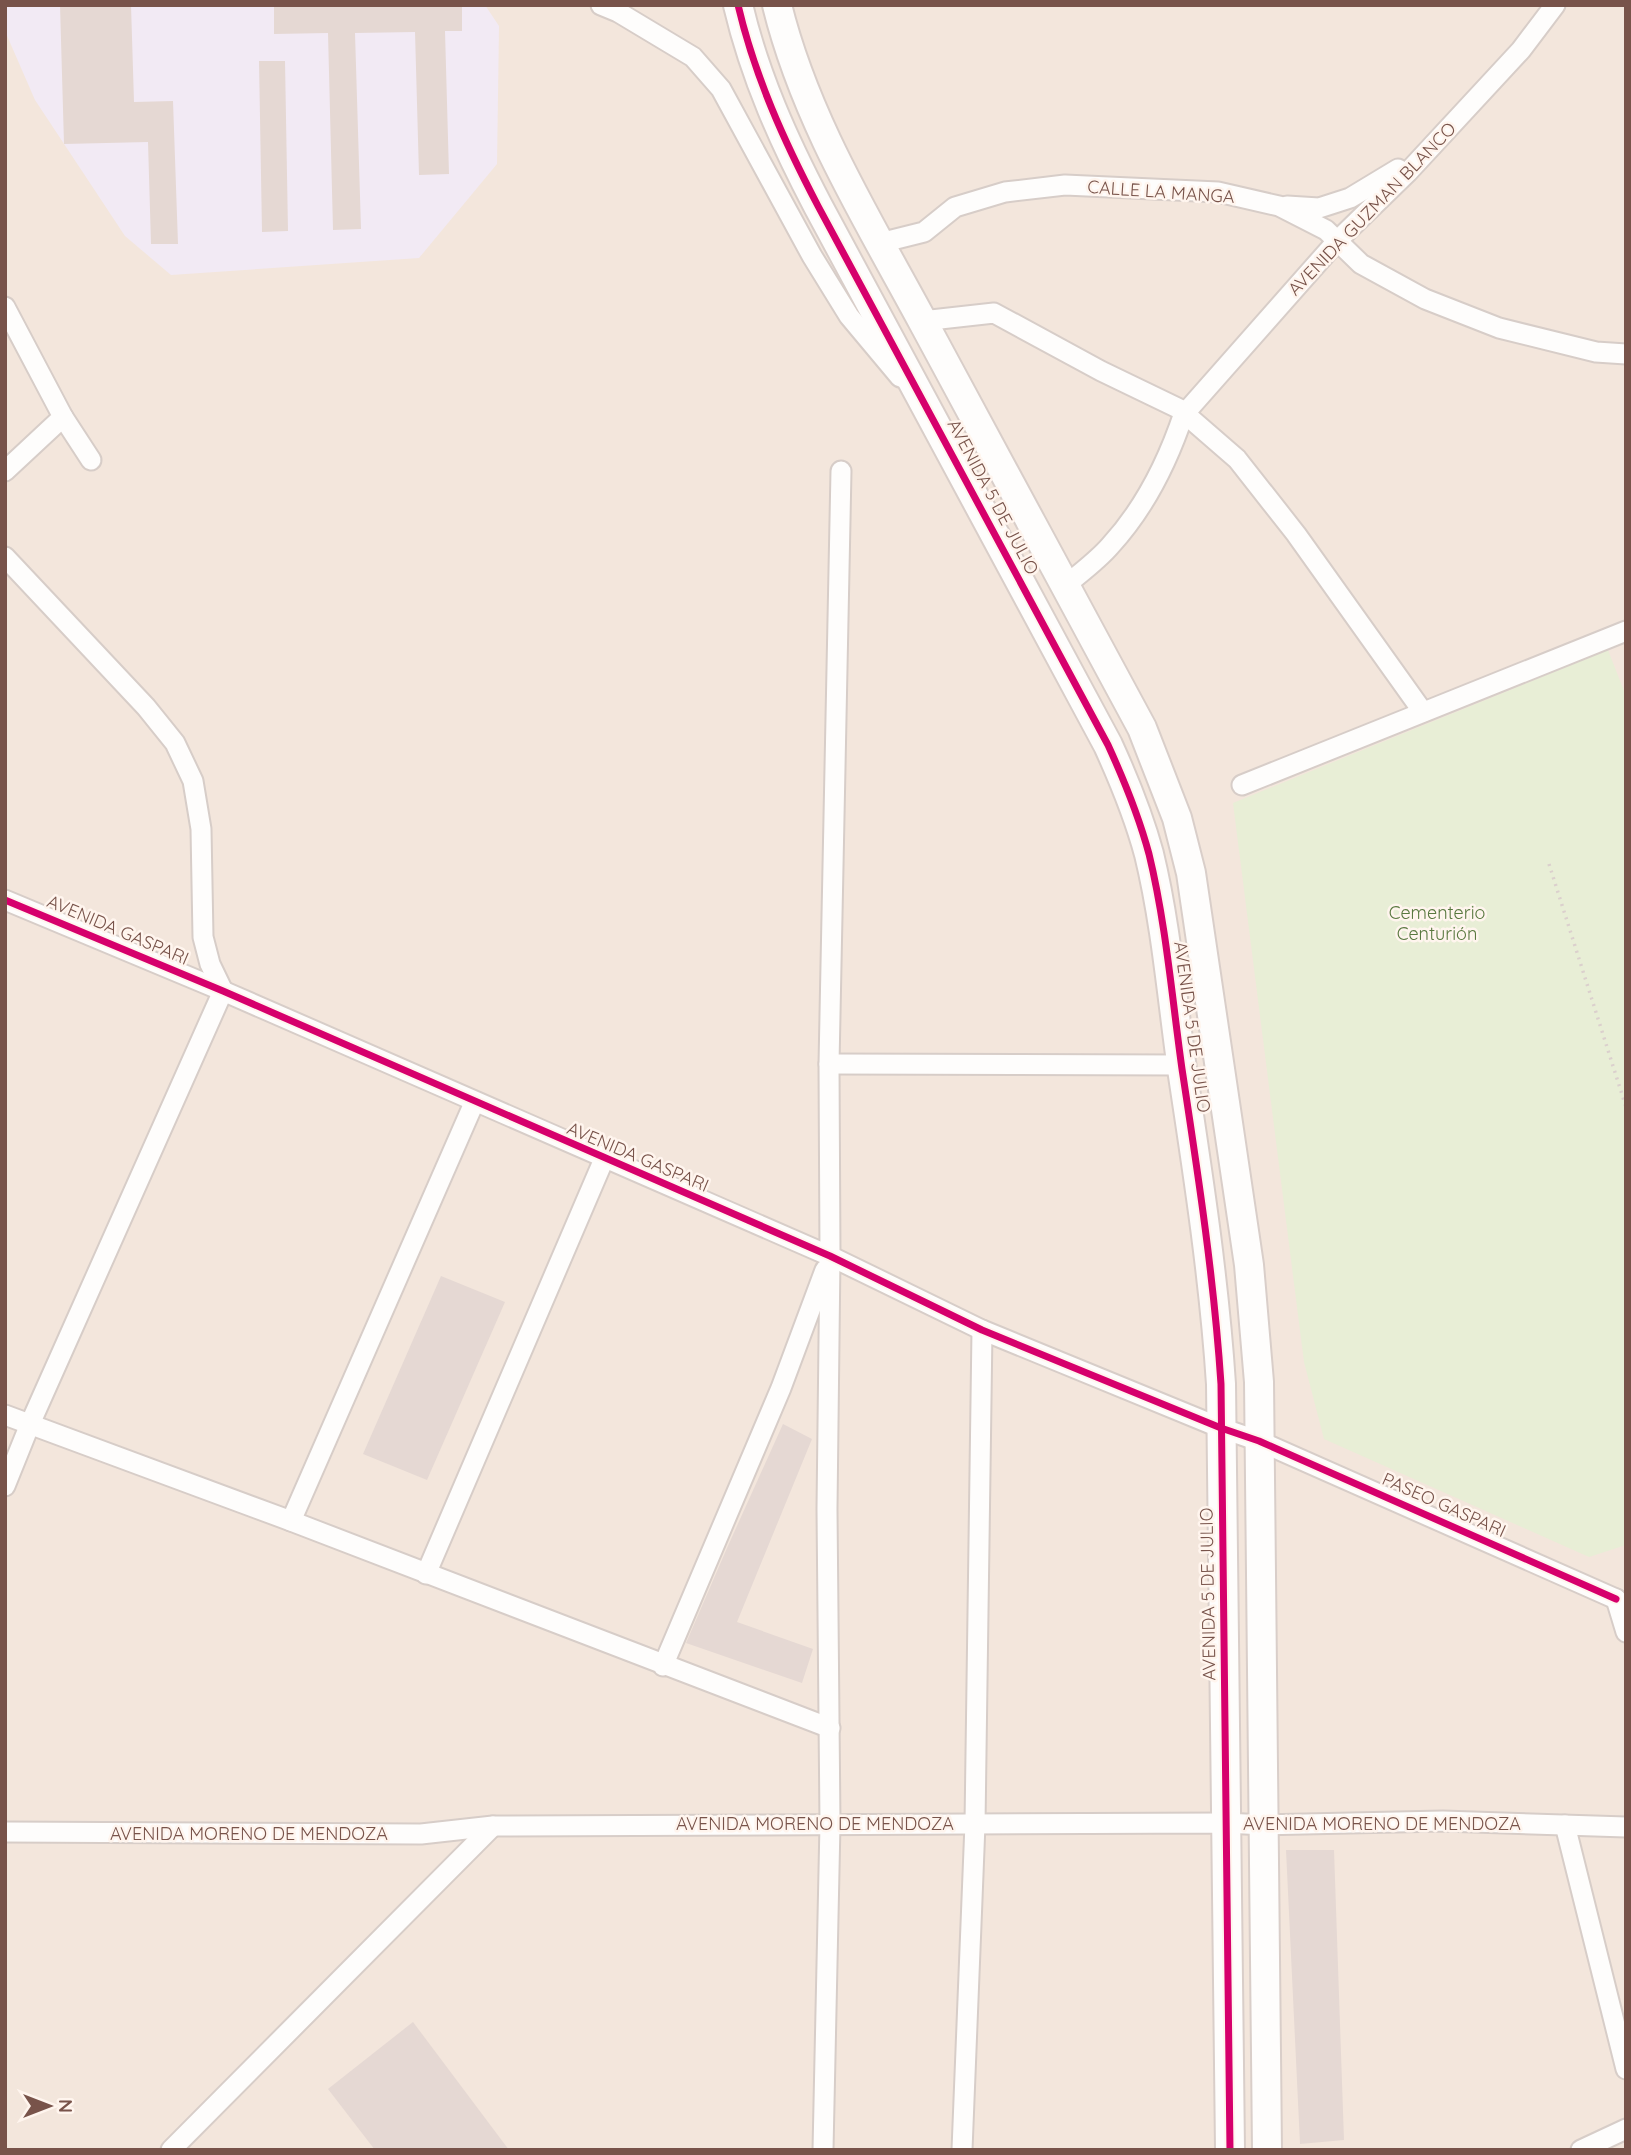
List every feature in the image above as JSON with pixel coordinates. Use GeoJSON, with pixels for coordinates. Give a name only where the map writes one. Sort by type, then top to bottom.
{"type":"FeatureCollection","features":[{"type":"Feature","properties":{"kind":"street"},"geometry":{"type":"LineString","coordinates":[[601,5],[618,12],[693,57],[721,89],[812,256],[849,316],[927,409]]}},
{"type":"Feature","properties":{"kind":"street","name":"AVENIDA 5 DE JULIO"},"geometry":{"type":"LineString","coordinates":[[738,5],[756,70],[785,142],[1108,745],[1130,797],[1149,854],[1182,1065],[1217,1321],[1221,1428],[1230,2150]]}},
{"type":"Feature","properties":{"kind":"street","name":"AVENIDA 5 DE JULIO"},"geometry":{"type":"LineString","coordinates":[[777,5],[806,96],[880,243],[1142,728],[1165,784],[1185,845],[1197,906],[1248,1265],[1259,1382],[1267,2150]]}},
{"type":"Feature","properties":{"kind":"street","name":"AVENIDA GUZMAN BLANCO"},"geometry":{"type":"LineString","coordinates":[[1185,412],[1337,240],[1433,145],[1521,50],[1555,5]]}},
{"type":"Feature","properties":{"kind":"street"},"geometry":{"type":"LineString","coordinates":[[1279,206],[1319,208],[1350,198],[1433,145]]}},
{"type":"Feature","properties":{"kind":"street","name":"CALLE LA MANGA"},"geometry":{"type":"LineString","coordinates":[[880,243],[924,232],[955,207],[1006,192],[1065,185],[1218,192],[1279,206],[1326,230],[1362,264],[1424,299],[1499,328],[1596,352],[1626,354]]}},
{"type":"Feature","properties":{"kind":"street"},"geometry":{"type":"LineString","coordinates":[[5,307],[62,417],[91,460]]}},
{"type":"Feature","properties":{"kind":"street"},"geometry":{"type":"LineString","coordinates":[[922,321],[994,313],[1185,412],[1237,458],[1296,534],[1423,712]]}},
{"type":"Feature","properties":{"kind":"street"},"geometry":{"type":"LineString","coordinates":[[1065,586],[1110,547],[1138,511],[1170,455],[1185,412]]}},
{"type":"Feature","properties":{"kind":"street"},"geometry":{"type":"LineString","coordinates":[[5,471],[62,417]]}},
{"type":"Feature","properties":{"kind":"street"},"geometry":{"type":"LineString","coordinates":[[823,2150],[830,1824],[827,1509],[831,1256],[829,1064],[841,471]]}},
{"type":"Feature","properties":{"kind":"street"},"geometry":{"type":"LineString","coordinates":[[5,557],[146,707],[175,743],[193,781],[201,829],[203,937],[210,964],[223,992],[30,1424],[5,1486]]}},
{"type":"Feature","properties":{"kind":"street"},"geometry":{"type":"LineString","coordinates":[[1242,785],[1626,632]]}},
{"type":"Feature","properties":{"kind":"street","name":"AVENIDA GASPARI"},"geometry":{"type":"LineString","coordinates":[[5,900],[831,1256],[982,1330],[1259,1441]]}},
{"type":"Feature","properties":{"kind":"street"},"geometry":{"type":"LineString","coordinates":[[829,1064],[1182,1065]]}},
{"type":"Feature","properties":{"kind":"street"},"geometry":{"type":"LineString","coordinates":[[292,1521],[474,1103]]}},
{"type":"Feature","properties":{"kind":"street"},"geometry":{"type":"LineString","coordinates":[[426,1574],[604,1159]]}},
{"type":"Feature","properties":{"kind":"street"},"geometry":{"type":"LineString","coordinates":[[663,1665],[781,1388],[831,1256]]}},
{"type":"Feature","properties":{"kind":"street"},"geometry":{"type":"LineString","coordinates":[[962,2150],[975,1824],[982,1330]]}},
{"type":"Feature","properties":{"kind":"street"},"geometry":{"type":"LineString","coordinates":[[5,1415],[292,1521],[830,1728]]}},
{"type":"Feature","properties":{"kind":"street","name":"PASEO GASPARI"},"geometry":{"type":"LineString","coordinates":[[1259,1441],[1621,1597]]}},
{"type":"Feature","properties":{"kind":"street"},"geometry":{"type":"LineString","coordinates":[[1621,1597],[1626,1632]]}},
{"type":"Feature","properties":{"kind":"street","name":"AVENIDA MORENO DE MENDOZA"},"geometry":{"type":"LineString","coordinates":[[5,1832],[421,1834],[493,1826],[1264,1825],[1443,1821],[1626,1827]]}},
{"type":"Feature","properties":{"kind":"street"},"geometry":{"type":"LineString","coordinates":[[1565,1825],[1626,2069]]}},
{"type":"Feature","properties":{"kind":"street"},"geometry":{"type":"LineString","coordinates":[[171,2150],[493,1826]]}},
{"type":"Feature","properties":{"kind":"street"},"geometry":{"type":"LineString","coordinates":[[1581,2150],[1626,2129]]}},
{"type":"Feature","properties":{"kind":"path"},"geometry":{"type":"LineString","coordinates":[[1549,864],[1626,1107]]}},
{"type":"Feature","properties":{"kind":"shaded area"},"geometry":{"type":"Polygon","coordinates":[[[5,5],[1626,5],[1626,2150],[5,2150],[5,5]]]}},
{"type":"Feature","properties":{"kind":"shaded area"},"geometry":{"type":"Polygon","coordinates":[[[5,5],[485,5],[499,26],[497,164],[419,258],[171,275],[125,236],[35,100],[5,31],[5,5]]]}},
{"type":"Feature","properties":{"kind":"green space","name":"Cementerio Centurión"},"geometry":{"type":"Polygon","coordinates":[[[1608,650],[1626,696],[1626,1545],[1589,1557],[1324,1439],[1304,1362],[1233,803],[1608,650]]]}},
{"type":"Feature","properties":{"kind":"building"},"geometry":{"type":"Polygon","coordinates":[[[60,5],[131,5],[134,102],[173,101],[178,244],[151,244],[148,142],[64,144],[60,5]]]}},
{"type":"Feature","properties":{"kind":"building"},"geometry":{"type":"Polygon","coordinates":[[[274,5],[462,5],[462,31],[445,31],[449,174],[419,175],[415,32],[355,33],[361,229],[333,230],[328,33],[274,34],[274,5]]]}},
{"type":"Feature","properties":{"kind":"building"},"geometry":{"type":"Polygon","coordinates":[[[259,61],[285,61],[288,231],[262,232],[259,61]]]}},
{"type":"Feature","properties":{"kind":"building"},"geometry":{"type":"Polygon","coordinates":[[[441,1276],[505,1302],[427,1480],[363,1454],[441,1276]]]}},
{"type":"Feature","properties":{"kind":"building"},"geometry":{"type":"Polygon","coordinates":[[[783,1424],[812,1439],[737,1622],[813,1649],[802,1683],[686,1643],[783,1424]]]}},
{"type":"Feature","properties":{"kind":"building"},"geometry":{"type":"Polygon","coordinates":[[[1286,1850],[1334,1850],[1344,2140],[1300,2144],[1286,1850]]]}},
{"type":"Feature","properties":{"kind":"building"},"geometry":{"type":"Polygon","coordinates":[[[413,2022],[509,2150],[375,2150],[328,2089],[413,2022]]]}},
{"type":"Feature","properties":{"kind":"cycle path"},"geometry":{"type":"LineString","coordinates":[[738,5],[762,83],[818,206],[1108,745],[1141,826],[1155,880],[1205,1226],[1221,1384],[1230,2150]]}},
{"type":"Feature","properties":{"kind":"cycle path"},"geometry":{"type":"LineString","coordinates":[[5,900],[223,991],[830,1256],[982,1330],[1259,1441],[1616,1599]]}}]}
